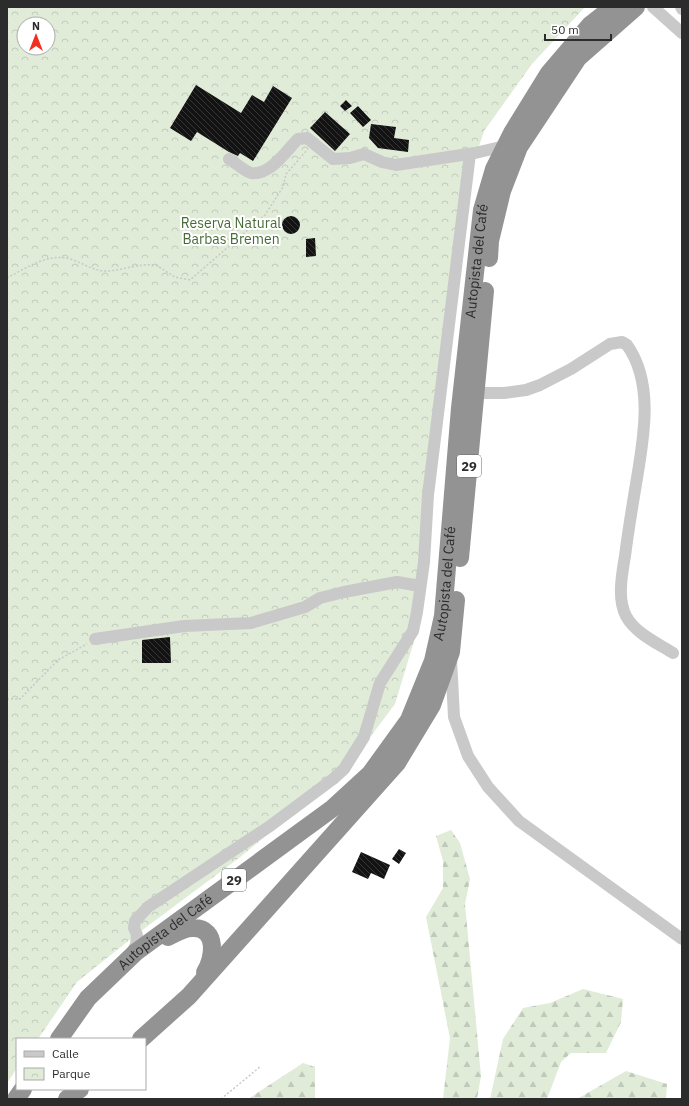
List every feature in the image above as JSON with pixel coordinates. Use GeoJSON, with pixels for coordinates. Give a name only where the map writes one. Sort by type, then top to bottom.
{"type":"FeatureCollection","features":[{"type":"Feature","properties":{"kind":"highway","name":"Autopista del Café"},"geometry":{"type":"LineString","coordinates":[[60,1038],[88,998],[132,956],[333,808],[370,774],[410,720],[433,661],[442,616],[460,408],[482,210],[494,169],[505,146],[549,73],[590,25],[613,7]]}},
{"type":"Feature","properties":{"kind":"highway","name":"Autopista del Café"},"geometry":{"type":"LineString","coordinates":[[142,1038],[189,996],[397,763],[432,705],[451,652],[490,241],[502,191],[519,147],[578,58],[636,7]]}},
{"type":"Feature","properties":{"kind":"highway"},"geometry":{"type":"LineString","coordinates":[[132,956],[184,930],[194,928],[203,931],[212,944],[212,958],[210,965],[189,996]]}},
{"type":"Feature","properties":{"kind":"highway"},"geometry":{"type":"LineString","coordinates":[[69,1038],[74,1024],[88,998]]}},
{"type":"Feature","properties":{"kind":"highway"},"geometry":{"type":"LineString","coordinates":[[16,1099],[22,1090]]}},
{"type":"Feature","properties":{"kind":"highway"},"geometry":{"type":"LineString","coordinates":[[67,1099],[79,1090]]}},
{"type":"Feature","properties":{"kind":"street"},"geometry":{"type":"LineString","coordinates":[[653,7],[682,33]]}},
{"type":"Feature","properties":{"kind":"street"},"geometry":{"type":"LineString","coordinates":[[230,159],[249,172],[260,173],[273,165],[298,139],[307,138],[333,158],[350,158],[364,154],[382,162],[396,165],[470,154],[505,146]]}},
{"type":"Feature","properties":{"kind":"street"},"geometry":{"type":"LineString","coordinates":[[132,956],[136,945],[137,935],[134,928],[135,921],[140,915],[333,780],[353,758],[364,737],[380,684],[413,631],[424,562],[428,495],[470,154]]}},
{"type":"Feature","properties":{"kind":"street"},"geometry":{"type":"LineString","coordinates":[[476,393],[504,393],[526,390],[540,385],[571,369],[610,344],[622,342],[627,345],[638,371],[643,391],[645,421],[623,566],[621,597],[622,606],[626,616],[636,628],[673,653]]}},
{"type":"Feature","properties":{"kind":"street"},"geometry":{"type":"LineString","coordinates":[[95,639],[184,626],[251,623],[305,607],[320,598],[344,592],[397,582],[420,586]]}},
{"type":"Feature","properties":{"kind":"street"},"geometry":{"type":"LineString","coordinates":[[451,652],[454,717],[468,756],[488,787],[519,821],[682,939]]}},
{"type":"Feature","properties":{"kind":"path"},"geometry":{"type":"LineString","coordinates":[[7,278],[34,264],[60,257],[72,259],[87,267],[107,271],[156,265],[175,278],[190,280],[265,215],[283,187],[286,174],[314,143]]}},
{"type":"Feature","properties":{"kind":"path"},"geometry":{"type":"LineString","coordinates":[[7,699],[20,699],[58,660],[95,639]]}},
{"type":"Feature","properties":{"kind":"path"},"geometry":{"type":"LineString","coordinates":[[221,1099],[261,1066]]}},
{"type":"Feature","properties":{"kind":"green space","name":"Reserva Natural Barbas Bremen"},"geometry":{"type":"Polygon","coordinates":[[[7,7],[585,7],[532,64],[484,131],[459,208],[418,628],[395,704],[343,773],[239,858],[137,934],[77,982],[39,1038],[16,1038],[16,1070],[7,1083],[7,7]]]}},
{"type":"Feature","properties":{"kind":"green space"},"geometry":{"type":"Polygon","coordinates":[[[451,830],[460,843],[470,879],[465,904],[481,1076],[477,1099],[443,1099],[450,1038],[426,917],[443,888],[443,861],[436,836],[451,830]]]}},
{"type":"Feature","properties":{"kind":"green space"},"geometry":{"type":"Polygon","coordinates":[[[583,989],[623,999],[621,1022],[606,1053],[571,1053],[561,1062],[547,1099],[490,1099],[503,1039],[523,1008],[550,1003],[583,989]]]}},
{"type":"Feature","properties":{"kind":"green space"},"geometry":{"type":"Polygon","coordinates":[[[303,1063],[315,1067],[315,1099],[248,1099],[303,1063]]]}},
{"type":"Feature","properties":{"kind":"green space"},"geometry":{"type":"Polygon","coordinates":[[[626,1071],[667,1084],[666,1099],[577,1099],[626,1071]]]}},
{"type":"Feature","properties":{"kind":"building"},"geometry":{"type":"Polygon","coordinates":[[[196,85],[241,113],[252,95],[264,102],[273,86],[292,98],[253,161],[240,153],[238,156],[229,152],[197,132],[191,141],[170,128],[196,85]]]}},
{"type":"Feature","properties":{"kind":"building"},"geometry":{"type":"Polygon","coordinates":[[[346,100],[352,106],[345,111],[340,106],[346,100]]]}},
{"type":"Feature","properties":{"kind":"building"},"geometry":{"type":"Polygon","coordinates":[[[358,106],[371,120],[363,127],[350,113],[358,106]]]}},
{"type":"Feature","properties":{"kind":"building"},"geometry":{"type":"Polygon","coordinates":[[[325,112],[350,134],[335,151],[310,128],[325,112]]]}},
{"type":"Feature","properties":{"kind":"building"},"geometry":{"type":"Polygon","coordinates":[[[371,124],[396,127],[394,138],[409,140],[408,152],[378,148],[369,138],[371,124]]]}},
{"type":"Feature","properties":{"kind":"building"},"geometry":{"type":"Polygon","coordinates":[[[291,216],[297,219],[300,225],[297,231],[291,234],[285,231],[282,225],[285,219],[291,216]]]}},
{"type":"Feature","properties":{"kind":"building"},"geometry":{"type":"Polygon","coordinates":[[[315,238],[316,256],[306,257],[306,239],[315,238]]]}},
{"type":"Feature","properties":{"kind":"building"},"geometry":{"type":"Polygon","coordinates":[[[170,637],[171,663],[142,663],[142,640],[170,637]]]}},
{"type":"Feature","properties":{"kind":"building"},"geometry":{"type":"Polygon","coordinates":[[[399,849],[406,853],[399,864],[392,859],[399,849]]]}},
{"type":"Feature","properties":{"kind":"building"},"geometry":{"type":"Polygon","coordinates":[[[361,852],[390,865],[384,879],[371,873],[368,879],[352,872],[361,852]]]}}]}
